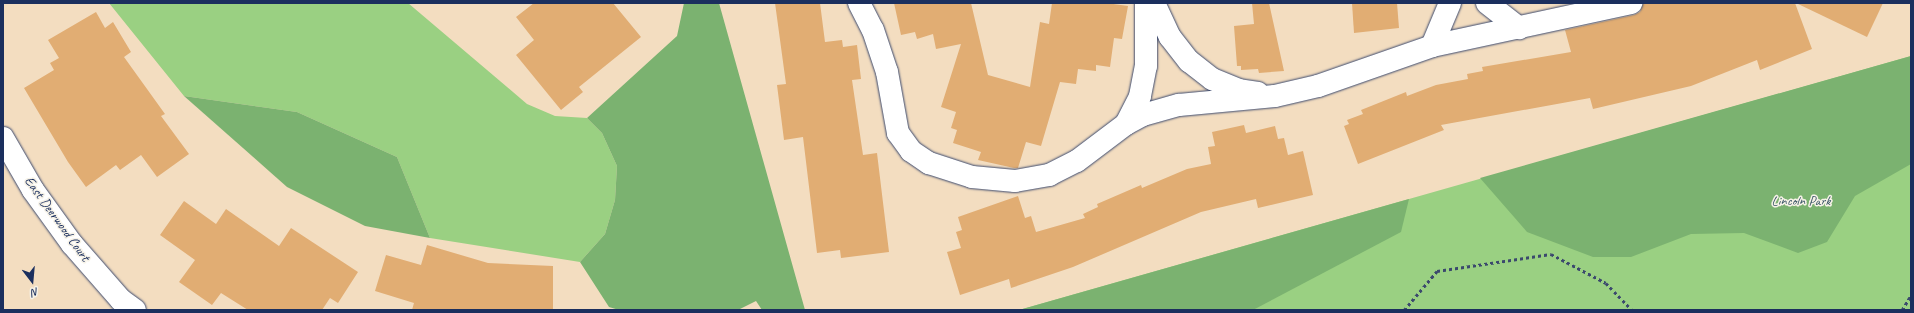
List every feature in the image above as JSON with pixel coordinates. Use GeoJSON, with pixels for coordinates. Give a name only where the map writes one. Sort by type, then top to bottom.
{"type":"FeatureCollection","features":[{"type":"Feature","properties":{"kind":"street"},"geometry":{"type":"LineString","coordinates":[[859,3],[873,30],[887,72],[898,133],[911,151],[928,163],[972,177],[1015,181],[1049,175],[1077,162],[1126,124],[1143,115],[1179,105],[1275,96],[1318,86],[1432,46],[1631,3]]}},
{"type":"Feature","properties":{"kind":"street"},"geometry":{"type":"LineString","coordinates":[[1126,124],[1140,96],[1146,66],[1146,3]]}},
{"type":"Feature","properties":{"kind":"street"},"geometry":{"type":"LineString","coordinates":[[1154,3],[1170,37],[1189,61],[1212,79],[1239,90],[1275,96]]}},
{"type":"Feature","properties":{"kind":"street"},"geometry":{"type":"LineString","coordinates":[[1432,46],[1450,3]]}},
{"type":"Feature","properties":{"kind":"street"},"geometry":{"type":"LineString","coordinates":[[1487,3],[1519,28]]}},
{"type":"Feature","properties":{"kind":"street","name":"East Deerwood Court"},"geometry":{"type":"LineString","coordinates":[[3,138],[33,190],[72,244],[121,300],[135,310]]}},
{"type":"Feature","properties":{"kind":"path"},"geometry":{"type":"LineString","coordinates":[[1404,310],[1437,271],[1551,254],[1606,283],[1632,310]]}},
{"type":"Feature","properties":{"kind":"path"},"geometry":{"type":"LineString","coordinates":[[1902,310],[1911,295]]}},
{"type":"Feature","properties":{"kind":"green space"},"geometry":{"type":"Polygon","coordinates":[[[109,3],[408,3],[527,104],[555,116],[587,118],[602,133],[617,166],[615,200],[605,234],[580,262],[430,238],[397,157],[297,112],[184,96],[109,3]]]}},
{"type":"Feature","properties":{"kind":"green space"},"geometry":{"type":"Polygon","coordinates":[[[684,3],[719,3],[805,310],[762,310],[756,301],[738,310],[619,310],[609,307],[580,262],[605,234],[615,200],[617,166],[602,133],[587,118],[677,36],[684,3]]]}},
{"type":"Feature","properties":{"kind":"green space","name":"Lincoln Park"},"geometry":{"type":"Polygon","coordinates":[[[1911,56],[1911,310],[1019,310],[1409,199],[1911,56]]]}},
{"type":"Feature","properties":{"kind":"green space"},"geometry":{"type":"Polygon","coordinates":[[[1911,56],[1911,164],[1855,196],[1827,242],[1798,253],[1744,233],[1691,234],[1631,257],[1593,257],[1527,232],[1480,178],[1911,56]]]}},
{"type":"Feature","properties":{"kind":"green space"},"geometry":{"type":"Polygon","coordinates":[[[184,96],[297,112],[397,157],[430,238],[365,226],[287,187],[184,96]]]}},
{"type":"Feature","properties":{"kind":"green space"},"geometry":{"type":"Polygon","coordinates":[[[1409,199],[1401,232],[1253,310],[1019,310],[1409,199]]]}},
{"type":"Feature","properties":{"kind":"building"},"geometry":{"type":"Polygon","coordinates":[[[534,3],[613,3],[641,37],[579,87],[583,92],[561,110],[516,55],[534,40],[516,17],[534,3]]]}},
{"type":"Feature","properties":{"kind":"building"},"geometry":{"type":"Polygon","coordinates":[[[775,3],[820,3],[825,42],[842,40],[843,47],[857,45],[861,79],[852,80],[863,155],[877,153],[889,252],[841,258],[840,250],[817,253],[803,137],[784,140],[777,85],[786,84],[775,3]]]}},
{"type":"Feature","properties":{"kind":"building"},"geometry":{"type":"Polygon","coordinates":[[[894,3],[971,3],[988,75],[1030,87],[1040,22],[1049,24],[1052,3],[1106,3],[1128,6],[1122,39],[1114,38],[1110,67],[1096,65],[1096,71],[1078,69],[1076,84],[1060,82],[1041,146],[1026,142],[1018,168],[1014,168],[978,160],[981,152],[953,143],[957,130],[951,128],[956,112],[941,107],[961,44],[936,49],[933,34],[917,39],[915,32],[901,35],[894,3]]]}},
{"type":"Feature","properties":{"kind":"building"},"geometry":{"type":"Polygon","coordinates":[[[1252,3],[1269,3],[1284,71],[1259,73],[1258,69],[1241,70],[1241,66],[1237,66],[1234,26],[1254,24],[1252,3]]]}},
{"type":"Feature","properties":{"kind":"building"},"geometry":{"type":"Polygon","coordinates":[[[1352,3],[1397,3],[1399,28],[1354,33],[1352,3]]]}},
{"type":"Feature","properties":{"kind":"building"},"geometry":{"type":"Polygon","coordinates":[[[1643,3],[1795,3],[1812,49],[1760,70],[1757,60],[1691,86],[1593,109],[1590,98],[1441,125],[1444,130],[1358,164],[1344,126],[1349,124],[1347,120],[1363,114],[1361,110],[1406,92],[1407,96],[1436,85],[1468,79],[1467,74],[1483,71],[1482,67],[1571,52],[1565,30],[1634,15],[1640,12],[1643,3]]]}},
{"type":"Feature","properties":{"kind":"building"},"geometry":{"type":"Polygon","coordinates":[[[1796,3],[1883,3],[1867,37],[1796,3]]]}},
{"type":"Feature","properties":{"kind":"building"},"geometry":{"type":"Polygon","coordinates":[[[96,12],[105,28],[113,22],[131,52],[124,57],[165,114],[161,116],[189,154],[157,177],[141,155],[120,170],[116,165],[86,187],[68,162],[24,88],[54,70],[50,63],[59,58],[48,40],[96,12]]]}},
{"type":"Feature","properties":{"kind":"building"},"geometry":{"type":"Polygon","coordinates":[[[1244,125],[1246,133],[1275,126],[1278,139],[1284,138],[1288,155],[1303,151],[1313,195],[1258,208],[1256,199],[1201,212],[1073,267],[1011,288],[1009,279],[960,295],[947,252],[961,248],[956,232],[962,230],[958,217],[1018,196],[1025,218],[1031,216],[1036,232],[1085,218],[1083,214],[1098,207],[1097,204],[1141,185],[1142,188],[1187,169],[1211,164],[1208,147],[1215,146],[1212,132],[1244,125]]]}},
{"type":"Feature","properties":{"kind":"building"},"geometry":{"type":"Polygon","coordinates":[[[184,201],[216,224],[226,209],[279,246],[291,228],[358,272],[338,303],[330,298],[322,310],[248,310],[221,293],[212,305],[179,282],[195,260],[160,235],[184,201]]]}},
{"type":"Feature","properties":{"kind":"building"},"geometry":{"type":"Polygon","coordinates":[[[427,245],[488,263],[553,266],[553,310],[412,310],[414,303],[375,291],[386,255],[421,265],[427,245]]]}}]}
